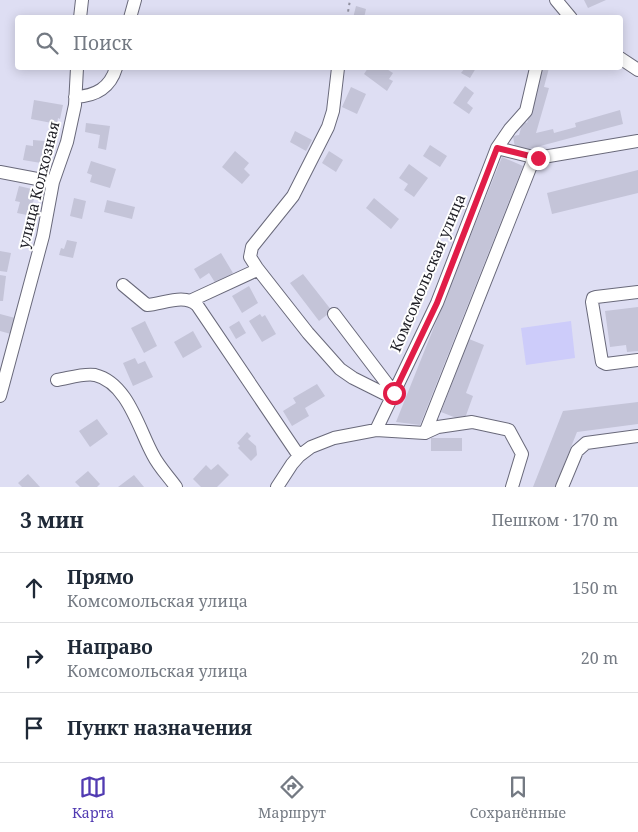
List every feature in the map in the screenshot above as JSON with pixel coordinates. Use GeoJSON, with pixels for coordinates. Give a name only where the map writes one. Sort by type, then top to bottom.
{"type":"FeatureCollection","features":[{"type":"Feature","properties":{"kind":"street"},"geometry":{"type":"LineString","coordinates":[[80,15],[82,0]]}},
{"type":"Feature","properties":{"kind":"street"},"geometry":{"type":"LineString","coordinates":[[131,15],[135,0]]}},
{"type":"Feature","properties":{"kind":"street"},"geometry":{"type":"LineString","coordinates":[[556,0],[568,15]]}},
{"type":"Feature","properties":{"kind":"street"},"geometry":{"type":"LineString","coordinates":[[623,60],[638,70]]}},
{"type":"Feature","properties":{"kind":"street","name":"улица Колхозная"},"geometry":{"type":"LineString","coordinates":[[0,396],[43,236],[53,182],[67,142],[75,97],[77,70]]}},
{"type":"Feature","properties":{"kind":"street"},"geometry":{"type":"LineString","coordinates":[[75,97],[91,95],[103,89],[112,80],[115,70]]}},
{"type":"Feature","properties":{"kind":"street"},"geometry":{"type":"LineString","coordinates":[[338,70],[333,110],[328,126],[294,196],[250,252],[250,256],[257,270],[308,333],[340,368],[353,378],[392,395]]}},
{"type":"Feature","properties":{"kind":"street","name":"Комсомольская улица"},"geometry":{"type":"LineString","coordinates":[[376,430],[437,303],[497,148],[526,111],[536,70]]}},
{"type":"Feature","properties":{"kind":"street"},"geometry":{"type":"LineString","coordinates":[[497,148],[534,158],[638,141]]}},
{"type":"Feature","properties":{"kind":"street"},"geometry":{"type":"LineString","coordinates":[[425,433],[534,158]]}},
{"type":"Feature","properties":{"kind":"street"},"geometry":{"type":"LineString","coordinates":[[0,172],[53,182]]}},
{"type":"Feature","properties":{"kind":"street"},"geometry":{"type":"LineString","coordinates":[[123,285],[147,305],[174,300],[192,300],[257,270]]}},
{"type":"Feature","properties":{"kind":"street"},"geometry":{"type":"LineString","coordinates":[[638,292],[596,297],[593,298],[592,302],[602,362],[606,364],[638,360]]}},
{"type":"Feature","properties":{"kind":"street"},"geometry":{"type":"LineString","coordinates":[[192,300],[299,456]]}},
{"type":"Feature","properties":{"kind":"street"},"geometry":{"type":"LineString","coordinates":[[334,314],[392,395]]}},
{"type":"Feature","properties":{"kind":"street"},"geometry":{"type":"LineString","coordinates":[[57,380],[92,375],[106,380],[113,386],[123,396],[132,410],[155,459],[176,487]]}},
{"type":"Feature","properties":{"kind":"street"},"geometry":{"type":"LineString","coordinates":[[277,487],[299,456],[311,447],[325,441],[376,430],[425,433],[438,427],[472,422],[509,430],[522,454],[512,487]]}},
{"type":"Feature","properties":{"kind":"street"},"geometry":{"type":"LineString","coordinates":[[562,487],[577,451],[586,443],[638,436]]}},
{"type":"Feature","properties":{"kind":"path"},"geometry":{"type":"LineString","coordinates":[[348,15],[350,0]]}},
{"type":"Feature","properties":{"kind":"shaded area"},"geometry":{"type":"Polygon","coordinates":[[[571,321],[575,358],[526,365],[521,328],[571,321]]]}},
{"type":"Feature","properties":{"kind":"building"},"geometry":{"type":"Polygon","coordinates":[[[584,0],[606,0],[588,8],[584,0]]]}},
{"type":"Feature","properties":{"kind":"building"},"geometry":{"type":"Polygon","coordinates":[[[356,6],[366,9],[365,15],[354,15],[356,6]]]}},
{"type":"Feature","properties":{"kind":"building"},"geometry":{"type":"Polygon","coordinates":[[[367,70],[388,70],[393,73],[389,79],[393,81],[387,91],[364,74],[367,70]]]}},
{"type":"Feature","properties":{"kind":"building"},"geometry":{"type":"Polygon","coordinates":[[[463,70],[475,70],[470,78],[461,73],[463,70]]]}},
{"type":"Feature","properties":{"kind":"building"},"geometry":{"type":"Polygon","coordinates":[[[542,70],[548,70],[544,87],[549,88],[536,133],[553,129],[554,133],[576,127],[575,123],[620,110],[623,124],[529,149],[515,148],[513,136],[519,135],[523,121],[527,123],[542,70]]]}},
{"type":"Feature","properties":{"kind":"building"},"geometry":{"type":"Polygon","coordinates":[[[465,86],[474,93],[467,103],[473,108],[469,114],[453,103],[465,86]]]}},
{"type":"Feature","properties":{"kind":"building"},"geometry":{"type":"Polygon","coordinates":[[[351,87],[366,94],[357,114],[342,107],[351,87]]]}},
{"type":"Feature","properties":{"kind":"building"},"geometry":{"type":"Polygon","coordinates":[[[34,100],[63,105],[57,124],[31,119],[34,100]]]}},
{"type":"Feature","properties":{"kind":"building"},"geometry":{"type":"Polygon","coordinates":[[[86,123],[110,126],[106,150],[98,148],[100,135],[85,132],[86,123]]]}},
{"type":"Feature","properties":{"kind":"building"},"geometry":{"type":"Polygon","coordinates":[[[295,131],[312,140],[306,151],[290,142],[295,131]]]}},
{"type":"Feature","properties":{"kind":"building"},"geometry":{"type":"Polygon","coordinates":[[[33,140],[45,141],[41,163],[23,160],[26,145],[33,146],[33,140]]]}},
{"type":"Feature","properties":{"kind":"building"},"geometry":{"type":"Polygon","coordinates":[[[430,145],[447,156],[440,167],[423,156],[430,145]]]}},
{"type":"Feature","properties":{"kind":"building"},"geometry":{"type":"Polygon","coordinates":[[[235,151],[249,163],[244,169],[250,175],[242,184],[222,167],[235,151]]]}},
{"type":"Feature","properties":{"kind":"building"},"geometry":{"type":"Polygon","coordinates":[[[329,151],[343,160],[336,172],[322,163],[329,151]]]}},
{"type":"Feature","properties":{"kind":"building"},"geometry":{"type":"Polygon","coordinates":[[[502,157],[523,166],[420,425],[396,422],[502,157]]]}},
{"type":"Feature","properties":{"kind":"building"},"geometry":{"type":"Polygon","coordinates":[[[91,161],[116,169],[110,188],[90,182],[92,175],[87,173],[91,161]]]}},
{"type":"Feature","properties":{"kind":"building"},"geometry":{"type":"Polygon","coordinates":[[[409,164],[428,178],[414,197],[404,190],[408,184],[399,178],[409,164]]]}},
{"type":"Feature","properties":{"kind":"building"},"geometry":{"type":"Polygon","coordinates":[[[638,170],[638,193],[552,214],[547,193],[638,170]]]}},
{"type":"Feature","properties":{"kind":"building"},"geometry":{"type":"Polygon","coordinates":[[[19,186],[36,190],[32,207],[38,208],[37,215],[17,213],[20,202],[15,201],[19,186]]]}},
{"type":"Feature","properties":{"kind":"building"},"geometry":{"type":"Polygon","coordinates":[[[74,198],[86,201],[82,219],[70,216],[74,198]]]}},
{"type":"Feature","properties":{"kind":"building"},"geometry":{"type":"Polygon","coordinates":[[[374,198],[399,219],[391,229],[366,208],[374,198]]]}},
{"type":"Feature","properties":{"kind":"building"},"geometry":{"type":"Polygon","coordinates":[[[107,200],[135,207],[132,219],[104,212],[107,200]]]}},
{"type":"Feature","properties":{"kind":"building"},"geometry":{"type":"Polygon","coordinates":[[[67,240],[77,242],[73,258],[59,255],[61,248],[64,249],[67,240]]]}},
{"type":"Feature","properties":{"kind":"building"},"geometry":{"type":"Polygon","coordinates":[[[0,251],[11,253],[7,272],[0,271],[0,251]]]}},
{"type":"Feature","properties":{"kind":"building"},"geometry":{"type":"Polygon","coordinates":[[[221,253],[233,273],[216,284],[209,273],[200,279],[194,269],[221,253]]]}},
{"type":"Feature","properties":{"kind":"building"},"geometry":{"type":"Polygon","coordinates":[[[303,274],[332,311],[319,321],[290,283],[303,274]]]}},
{"type":"Feature","properties":{"kind":"building"},"geometry":{"type":"Polygon","coordinates":[[[0,275],[6,276],[3,301],[0,301],[0,275]]]}},
{"type":"Feature","properties":{"kind":"building"},"geometry":{"type":"Polygon","coordinates":[[[249,286],[258,303],[242,313],[232,296],[249,286]]]}},
{"type":"Feature","properties":{"kind":"building"},"geometry":{"type":"Polygon","coordinates":[[[638,307],[638,351],[627,352],[626,345],[610,347],[605,311],[638,307]]]}},
{"type":"Feature","properties":{"kind":"building"},"geometry":{"type":"Polygon","coordinates":[[[0,314],[15,318],[11,334],[0,331],[0,314]]]}},
{"type":"Feature","properties":{"kind":"building"},"geometry":{"type":"Polygon","coordinates":[[[260,314],[262,317],[265,315],[276,334],[262,342],[249,321],[260,314]]]}},
{"type":"Feature","properties":{"kind":"building"},"geometry":{"type":"Polygon","coordinates":[[[145,321],[157,346],[144,353],[131,328],[145,321]]]}},
{"type":"Feature","properties":{"kind":"building"},"geometry":{"type":"Polygon","coordinates":[[[239,321],[246,333],[236,339],[229,327],[239,321]]]}},
{"type":"Feature","properties":{"kind":"building"},"geometry":{"type":"Polygon","coordinates":[[[193,331],[202,347],[183,358],[174,342],[193,331]]]}},
{"type":"Feature","properties":{"kind":"building"},"geometry":{"type":"Polygon","coordinates":[[[469,339],[484,345],[466,393],[473,396],[464,421],[441,412],[469,339]]]}},
{"type":"Feature","properties":{"kind":"building"},"geometry":{"type":"Polygon","coordinates":[[[135,358],[138,364],[145,361],[153,377],[133,386],[123,363],[135,358]]]}},
{"type":"Feature","properties":{"kind":"building"},"geometry":{"type":"Polygon","coordinates":[[[317,384],[325,396],[305,408],[309,416],[292,426],[283,411],[296,403],[293,398],[317,384]]]}},
{"type":"Feature","properties":{"kind":"building"},"geometry":{"type":"Polygon","coordinates":[[[638,402],[638,424],[577,432],[555,487],[533,487],[563,411],[638,402]]]}},
{"type":"Feature","properties":{"kind":"building"},"geometry":{"type":"Polygon","coordinates":[[[97,419],[108,434],[90,447],[79,431],[97,419]]]}},
{"type":"Feature","properties":{"kind":"building"},"geometry":{"type":"Polygon","coordinates":[[[247,432],[251,436],[248,439],[256,446],[257,455],[251,461],[238,448],[240,446],[237,443],[247,432]]]}},
{"type":"Feature","properties":{"kind":"building"},"geometry":{"type":"Polygon","coordinates":[[[431,438],[462,438],[462,451],[431,451],[431,438]]]}},
{"type":"Feature","properties":{"kind":"building"},"geometry":{"type":"Polygon","coordinates":[[[218,464],[229,475],[217,487],[201,487],[193,479],[206,465],[211,470],[218,464]]]}},
{"type":"Feature","properties":{"kind":"building"},"geometry":{"type":"Polygon","coordinates":[[[88,471],[100,484],[97,487],[80,487],[75,482],[88,471]]]}},
{"type":"Feature","properties":{"kind":"building"},"geometry":{"type":"Polygon","coordinates":[[[28,474],[40,487],[22,487],[18,483],[28,474]]]}},
{"type":"Feature","properties":{"kind":"building"},"geometry":{"type":"Polygon","coordinates":[[[134,475],[144,487],[118,487],[134,475]]]}},
{"type":"Feature","properties":{"kind":"route"},"geometry":{"type":"LineString","coordinates":[[394,393],[437,303],[497,148],[538,158]]}}]}
